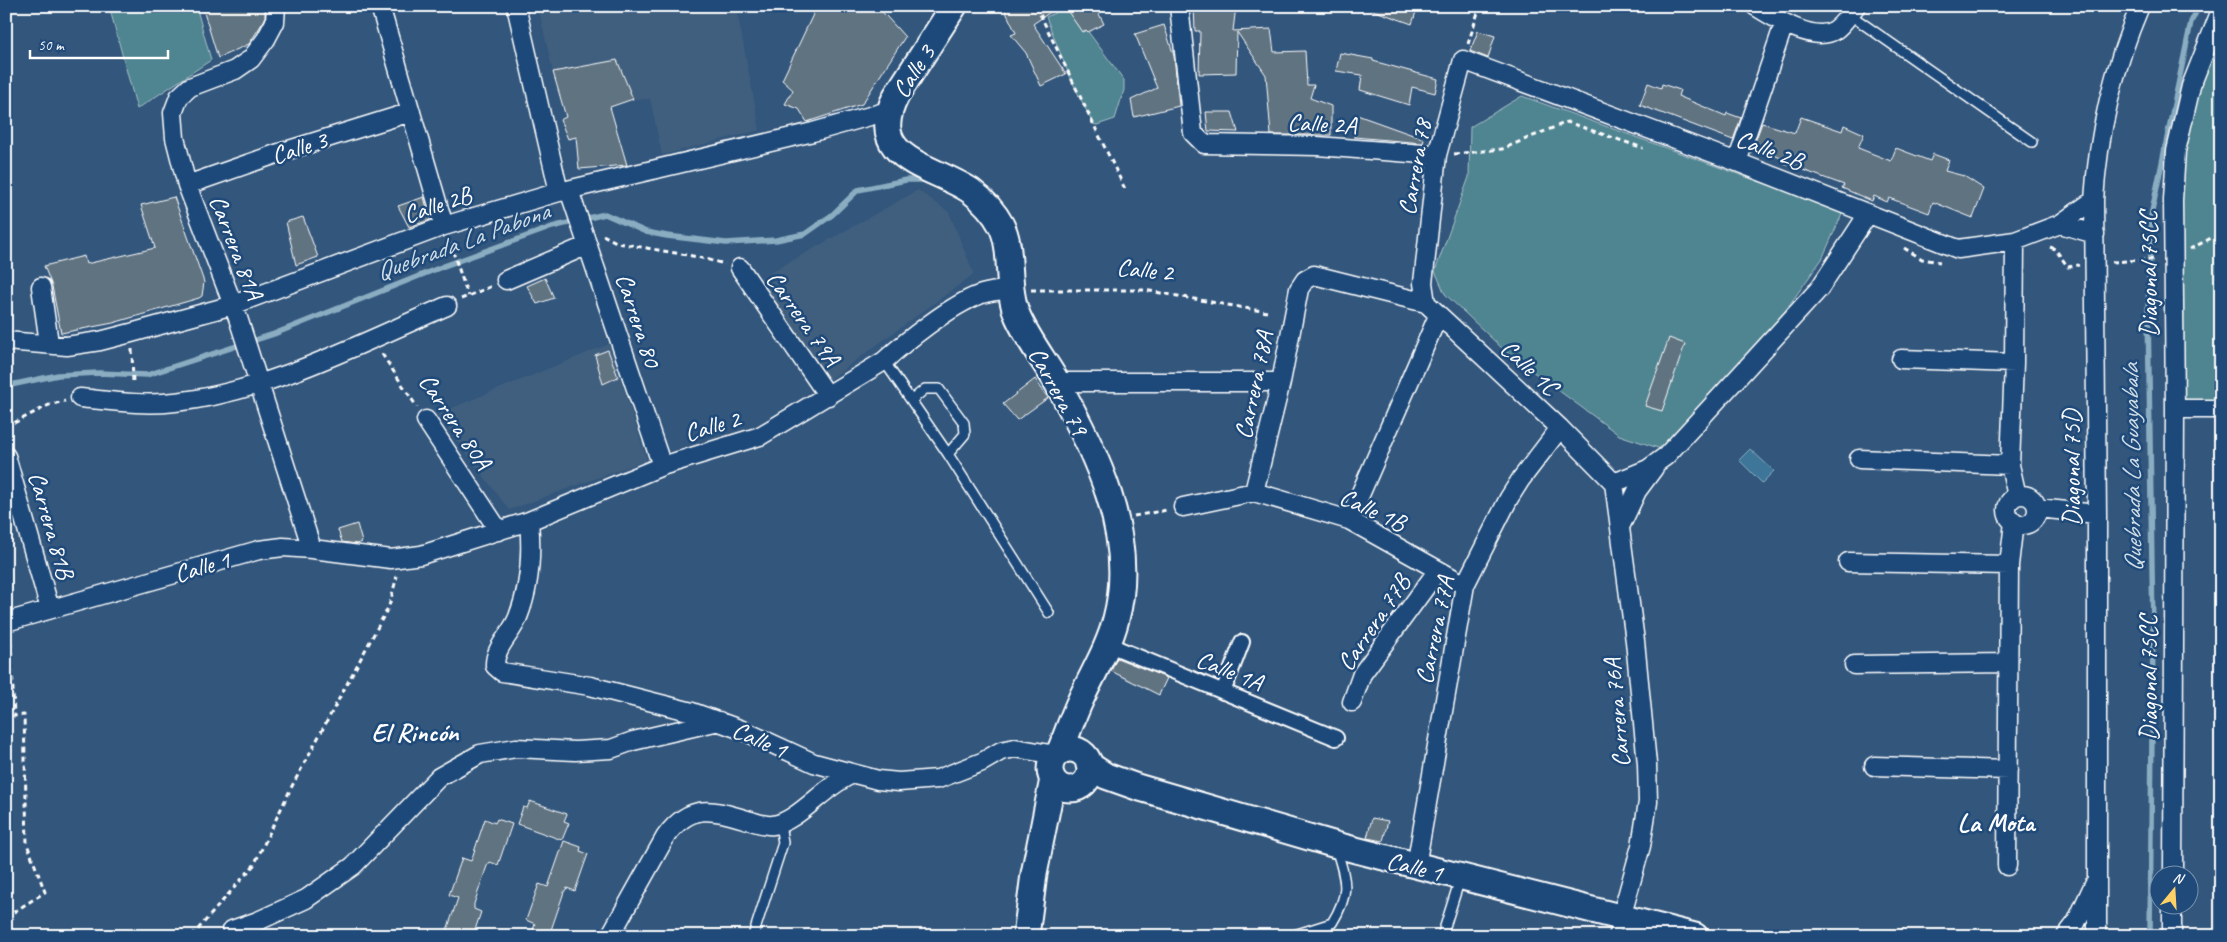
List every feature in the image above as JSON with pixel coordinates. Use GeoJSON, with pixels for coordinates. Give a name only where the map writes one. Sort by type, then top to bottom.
{"type":"FeatureCollection","features":[{"type":"Feature","properties":{"kind":"main road","name":"Calle 3"},"geometry":{"type":"LineString","coordinates":[[888,111],[950,8]]}},
{"type":"Feature","properties":{"kind":"main road","name":"Carrera 79"},"geometry":{"type":"LineString","coordinates":[[888,111],[888,136],[900,153],[925,169],[972,192],[988,206],[1001,225],[1019,290],[1019,319],[1056,382],[1100,469],[1116,520],[1121,550],[1121,597],[1116,621],[1107,644],[1072,720],[1067,768]]}},
{"type":"Feature","properties":{"kind":"main road","name":"Calle 1"},"geometry":{"type":"LineString","coordinates":[[1067,768],[1106,776],[1137,788],[1336,846],[1460,877],[1617,927],[1696,936]]}},
{"type":"Feature","properties":{"kind":"main road"},"geometry":{"type":"LineString","coordinates":[[1026,936],[1034,874],[1045,818],[1067,768]]}},
{"type":"Feature","properties":{"kind":"street","name":"Carrera 81A"},"geometry":{"type":"LineString","coordinates":[[276,6],[275,22],[266,40],[251,59],[227,73],[190,87],[179,97],[173,113],[187,185],[233,305],[260,383],[312,549]]}},
{"type":"Feature","properties":{"kind":"street"},"geometry":{"type":"LineString","coordinates":[[380,6],[444,226]]}},
{"type":"Feature","properties":{"kind":"street","name":"Carrera 80"},"geometry":{"type":"LineString","coordinates":[[516,6],[564,191],[576,208],[662,466]]}},
{"type":"Feature","properties":{"kind":"street","name":"Calle 2A"},"geometry":{"type":"LineString","coordinates":[[1179,6],[1193,134],[1204,144],[1317,146],[1437,155]]}},
{"type":"Feature","properties":{"kind":"street"},"geometry":{"type":"LineString","coordinates":[[1755,6],[1784,24],[1808,32],[1822,34],[1835,30],[1853,10]]}},
{"type":"Feature","properties":{"kind":"street","name":"Diagonal 75D"},"geometry":{"type":"LineString","coordinates":[[2097,936],[2097,514],[2102,263],[2095,234],[2094,200],[2096,168],[2105,118],[2115,78],[2140,6]]}},
{"type":"Feature","properties":{"kind":"street","name":"Diagonal 75CC"},"geometry":{"type":"LineString","coordinates":[[2172,864],[2175,409],[2165,258],[2176,151],[2191,86],[2221,10]]}},
{"type":"Feature","properties":{"kind":"street"},"geometry":{"type":"LineString","coordinates":[[1737,162],[1784,24]]}},
{"type":"Feature","properties":{"kind":"street","name":"Calle 2B"},"geometry":{"type":"LineString","coordinates":[[1463,60],[1737,162],[1958,249],[2014,248],[2060,224],[2094,200]]}},
{"type":"Feature","properties":{"kind":"street","name":"Carrera 78"},"geometry":{"type":"LineString","coordinates":[[1432,310],[1423,284],[1437,155],[1463,60]]}},
{"type":"Feature","properties":{"kind":"street","name":"Calle 2B"},"geometry":{"type":"LineString","coordinates":[[6,341],[67,346],[100,341],[233,305],[444,226],[564,191],[813,132],[888,111]]}},
{"type":"Feature","properties":{"kind":"street","name":"Calle 3"},"geometry":{"type":"LineString","coordinates":[[187,185],[279,153],[411,112]]}},
{"type":"Feature","properties":{"kind":"street"},"geometry":{"type":"LineString","coordinates":[[1614,483],[1635,475],[1666,456],[1819,290],[1868,214]]}},
{"type":"Feature","properties":{"kind":"street"},"geometry":{"type":"LineString","coordinates":[[2060,224],[2095,234]]}},
{"type":"Feature","properties":{"kind":"street"},"geometry":{"type":"LineString","coordinates":[[506,280],[586,239]]}},
{"type":"Feature","properties":{"kind":"street"},"geometry":{"type":"LineString","coordinates":[[2014,248],[2014,363],[2010,465],[2017,496]]}},
{"type":"Feature","properties":{"kind":"street","name":"Carrera 79A"},"geometry":{"type":"LineString","coordinates":[[740,268],[828,396]]}},
{"type":"Feature","properties":{"kind":"street","name":"Carrera 78A"},"geometry":{"type":"LineString","coordinates":[[1254,492],[1281,382],[1299,289],[1305,280],[1314,275],[1432,310]]}},
{"type":"Feature","properties":{"kind":"street"},"geometry":{"type":"LineString","coordinates":[[41,287],[48,344]]}},
{"type":"Feature","properties":{"kind":"street","name":"Calle 2"},"geometry":{"type":"LineString","coordinates":[[402,557],[421,555],[529,521],[662,466],[760,436],[884,361],[900,346],[967,300],[981,294],[1019,290]]}},
{"type":"Feature","properties":{"kind":"street"},"geometry":{"type":"LineString","coordinates":[[80,398],[137,403],[175,402],[260,383],[447,306]]}},
{"type":"Feature","properties":{"kind":"street"},"geometry":{"type":"LineString","coordinates":[[1350,520],[1432,310]]}},
{"type":"Feature","properties":{"kind":"street","name":"Calle 1C"},"geometry":{"type":"LineString","coordinates":[[1432,310],[1560,428],[1614,483]]}},
{"type":"Feature","properties":{"kind":"street"},"geometry":{"type":"LineString","coordinates":[[1901,359],[2014,363]]}},
{"type":"Feature","properties":{"kind":"street"},"geometry":{"type":"LineString","coordinates":[[1056,382],[1281,382]]}},
{"type":"Feature","properties":{"kind":"street"},"geometry":{"type":"LineString","coordinates":[[2175,409],[2221,409]]}},
{"type":"Feature","properties":{"kind":"street","name":"Carrera 80A"},"geometry":{"type":"LineString","coordinates":[[426,420],[499,531]]}},
{"type":"Feature","properties":{"kind":"street","name":"Carrera 77A"},"geometry":{"type":"LineString","coordinates":[[1416,866],[1465,585],[1509,498],[1560,428]]}},
{"type":"Feature","properties":{"kind":"street","name":"Carrera 81B"},"geometry":{"type":"LineString","coordinates":[[6,456],[50,609]]}},
{"type":"Feature","properties":{"kind":"street"},"geometry":{"type":"LineString","coordinates":[[1859,459],[2010,465]]}},
{"type":"Feature","properties":{"kind":"street"},"geometry":{"type":"LineString","coordinates":[[1620,528],[1637,491],[1657,463]]}},
{"type":"Feature","properties":{"kind":"street","name":"Carrera 76A"},"geometry":{"type":"LineString","coordinates":[[1614,483],[1635,641],[1647,764],[1648,802],[1641,846],[1617,927]]}},
{"type":"Feature","properties":{"kind":"street"},"geometry":{"type":"LineString","coordinates":[[1183,507],[1254,492]]}},
{"type":"Feature","properties":{"kind":"street","name":"Calle 1B"},"geometry":{"type":"LineString","coordinates":[[1254,492],[1350,520],[1465,585]]}},
{"type":"Feature","properties":{"kind":"street"},"geometry":{"type":"LineString","coordinates":[[2007,866],[2009,565],[2014,522],[2007,511],[2008,505],[2017,496],[2024,495],[2030,497],[2037,508]]}},
{"type":"Feature","properties":{"kind":"street"},"geometry":{"type":"LineString","coordinates":[[2037,508],[2097,514]]}},
{"type":"Feature","properties":{"kind":"street"},"geometry":{"type":"LineString","coordinates":[[2014,522],[2027,524],[2032,520],[2037,508]]}},
{"type":"Feature","properties":{"kind":"street","name":"Calle 1"},"geometry":{"type":"LineString","coordinates":[[529,521],[531,541],[529,570],[523,602],[518,619],[500,647],[495,660],[498,669],[508,674],[590,686],[642,698],[720,721],[787,752],[853,774],[885,780],[925,782],[950,776],[1001,751],[1015,748],[1028,750],[1067,768]]}},
{"type":"Feature","properties":{"kind":"street","name":"Calle 1"},"geometry":{"type":"LineString","coordinates":[[8,621],[259,550],[283,547],[368,557],[392,559],[402,557]]}},
{"type":"Feature","properties":{"kind":"street"},"geometry":{"type":"LineString","coordinates":[[1848,562],[2009,565]]}},
{"type":"Feature","properties":{"kind":"street","name":"Carrera 77B"},"geometry":{"type":"LineString","coordinates":[[1352,702],[1362,674],[1438,570]]}},
{"type":"Feature","properties":{"kind":"street"},"geometry":{"type":"LineString","coordinates":[[1223,692],[1242,642]]}},
{"type":"Feature","properties":{"kind":"street","name":"Calle 1A"},"geometry":{"type":"LineString","coordinates":[[1107,644],[1336,738]]}},
{"type":"Feature","properties":{"kind":"street"},"geometry":{"type":"LineString","coordinates":[[1854,665],[2008,663]]}},
{"type":"Feature","properties":{"kind":"street"},"geometry":{"type":"LineString","coordinates":[[232,930],[258,922],[306,899],[353,866],[439,777],[480,754],[516,748],[575,751],[611,749],[633,741],[720,721]]}},
{"type":"Feature","properties":{"kind":"street"},"geometry":{"type":"LineString","coordinates":[[1874,766],[2008,770]]}},
{"type":"Feature","properties":{"kind":"street"},"geometry":{"type":"LineString","coordinates":[[610,936],[666,836],[676,823],[685,816],[697,811],[709,810],[765,825],[777,825],[786,821],[839,781],[853,774]]}},
{"type":"Feature","properties":{"kind":"street"},"geometry":{"type":"LineString","coordinates":[[2066,936],[2076,923],[2097,879]]}},
{"type":"Feature","properties":{"kind":"street"},"geometry":{"type":"LineString","coordinates":[[2172,914],[2172,936]]}},
{"type":"Feature","properties":{"kind":"lane"},"geometry":{"type":"LineString","coordinates":[[1853,10],[2032,142]]}},
{"type":"Feature","properties":{"kind":"lane"},"geometry":{"type":"LineString","coordinates":[[884,361],[948,454],[1049,613]]}},
{"type":"Feature","properties":{"kind":"lane"},"geometry":{"type":"LineString","coordinates":[[912,400],[924,389],[939,389],[964,423],[965,434],[948,454]]}},
{"type":"Feature","properties":{"kind":"lane"},"geometry":{"type":"LineString","coordinates":[[753,936],[783,842],[777,825]]}},
{"type":"Feature","properties":{"kind":"lane"},"geometry":{"type":"LineString","coordinates":[[1291,936],[1332,923],[1341,907],[1346,886],[1336,846]]}},
{"type":"Feature","properties":{"kind":"lane"},"geometry":{"type":"LineString","coordinates":[[1442,936],[1460,877]]}},
{"type":"Feature","properties":{"kind":"path"},"geometry":{"type":"LineString","coordinates":[[1036,6],[1126,191]]}},
{"type":"Feature","properties":{"kind":"path"},"geometry":{"type":"LineString","coordinates":[[1463,60],[1480,6]]}},
{"type":"Feature","properties":{"kind":"path"},"geometry":{"type":"LineString","coordinates":[[1437,155],[1502,150],[1567,122],[1650,150]]}},
{"type":"Feature","properties":{"kind":"path"},"geometry":{"type":"LineString","coordinates":[[601,233],[605,238],[618,243],[698,257],[740,268]]}},
{"type":"Feature","properties":{"kind":"path"},"geometry":{"type":"LineString","coordinates":[[2014,248],[2042,245],[2055,249],[2068,267],[2165,258],[2221,233]]}},
{"type":"Feature","properties":{"kind":"path"},"geometry":{"type":"LineString","coordinates":[[1896,243],[1922,259],[1949,263]]}},
{"type":"Feature","properties":{"kind":"path"},"geometry":{"type":"LineString","coordinates":[[452,250],[468,296]]}},
{"type":"Feature","properties":{"kind":"path"},"geometry":{"type":"LineString","coordinates":[[447,306],[506,280]]}},
{"type":"Feature","properties":{"kind":"path","name":"Calle 2"},"geometry":{"type":"LineString","coordinates":[[1019,290],[1144,290],[1267,312]]}},
{"type":"Feature","properties":{"kind":"path","name":"Carrera 80A"},"geometry":{"type":"LineString","coordinates":[[371,338],[426,420]]}},
{"type":"Feature","properties":{"kind":"path"},"geometry":{"type":"LineString","coordinates":[[132,363],[133,387]]}},
{"type":"Feature","properties":{"kind":"path"},"geometry":{"type":"LineString","coordinates":[[6,427],[49,405],[80,398]]}},
{"type":"Feature","properties":{"kind":"path"},"geometry":{"type":"LineString","coordinates":[[1116,520],[1183,507]]}},
{"type":"Feature","properties":{"kind":"path"},"geometry":{"type":"LineString","coordinates":[[192,936],[254,865],[291,788],[389,606],[402,557]]}},
{"type":"Feature","properties":{"kind":"path"},"geometry":{"type":"LineString","coordinates":[[6,917],[45,892],[27,844],[24,715],[14,716],[8,621]]}},
{"type":"Feature","properties":{"kind":"shaded area"},"geometry":{"type":"Polygon","coordinates":[[[538,6],[736,6],[760,130],[662,155],[650,99],[633,99],[617,60],[553,72],[538,6]]]}},
{"type":"Feature","properties":{"kind":"shaded area"},"geometry":{"type":"Polygon","coordinates":[[[918,190],[949,212],[974,274],[829,380],[759,279],[918,190]]]}},
{"type":"Feature","properties":{"kind":"shaded area"},"geometry":{"type":"Polygon","coordinates":[[[609,344],[647,460],[509,510],[437,414],[609,344]]]}},
{"type":"Feature","properties":{"kind":"shaded area"},"geometry":{"type":"Polygon","coordinates":[[[1750,449],[1774,471],[1762,483],[1739,460],[1750,449]]]}},
{"type":"Feature","properties":{"kind":"green space"},"geometry":{"type":"Polygon","coordinates":[[[109,6],[196,6],[211,60],[137,109],[109,6]]]}},
{"type":"Feature","properties":{"kind":"green space"},"geometry":{"type":"Polygon","coordinates":[[[1069,6],[1124,80],[1124,90],[1115,119],[1097,125],[1093,124],[1069,75],[1046,17],[1069,6]]]}},
{"type":"Feature","properties":{"kind":"green space"},"geometry":{"type":"Polygon","coordinates":[[[2202,57],[2221,58],[2221,409],[2175,409],[2173,200],[2202,57]]]}},
{"type":"Feature","properties":{"kind":"green space"},"geometry":{"type":"Polygon","coordinates":[[[1522,96],[1843,212],[1822,259],[1785,311],[1664,450],[1619,435],[1505,351],[1445,294],[1435,271],[1469,177],[1470,127],[1522,96]]]}},
{"type":"Feature","properties":{"kind":"building"},"geometry":{"type":"Polygon","coordinates":[[[202,6],[265,6],[265,19],[249,44],[218,58],[202,6]]]}},
{"type":"Feature","properties":{"kind":"building"},"geometry":{"type":"Polygon","coordinates":[[[817,6],[877,6],[905,37],[862,104],[807,122],[799,109],[785,104],[793,90],[782,80],[817,6]]]}},
{"type":"Feature","properties":{"kind":"building"},"geometry":{"type":"Polygon","coordinates":[[[1003,6],[1059,6],[1033,24],[1066,74],[1041,86],[1026,53],[1011,35],[1016,33],[1003,6]]]}},
{"type":"Feature","properties":{"kind":"building"},"geometry":{"type":"Polygon","coordinates":[[[1064,6],[1095,6],[1104,24],[1088,32],[1086,30],[1082,32],[1064,6]]]}},
{"type":"Feature","properties":{"kind":"building"},"geometry":{"type":"Polygon","coordinates":[[[1194,6],[1236,6],[1233,31],[1271,29],[1274,52],[1305,51],[1307,85],[1314,85],[1310,98],[1331,106],[1331,135],[1271,135],[1266,75],[1237,32],[1236,73],[1199,74],[1200,31],[1195,31],[1194,6]]]}},
{"type":"Feature","properties":{"kind":"building"},"geometry":{"type":"Polygon","coordinates":[[[1368,6],[1418,6],[1412,24],[1367,8],[1368,6]]]}},
{"type":"Feature","properties":{"kind":"building"},"geometry":{"type":"Polygon","coordinates":[[[1164,25],[1174,56],[1179,106],[1134,117],[1131,100],[1157,88],[1135,34],[1164,25]]]}},
{"type":"Feature","properties":{"kind":"building"},"geometry":{"type":"Polygon","coordinates":[[[1478,31],[1495,36],[1488,58],[1470,51],[1478,31]]]}},
{"type":"Feature","properties":{"kind":"building"},"geometry":{"type":"Polygon","coordinates":[[[1340,53],[1373,59],[1373,61],[1438,79],[1435,93],[1412,87],[1409,105],[1360,90],[1362,75],[1336,71],[1340,53]]]}},
{"type":"Feature","properties":{"kind":"building"},"geometry":{"type":"Polygon","coordinates":[[[617,60],[633,99],[610,107],[627,165],[579,169],[576,137],[568,139],[560,120],[566,117],[553,72],[617,60]]]}},
{"type":"Feature","properties":{"kind":"building"},"geometry":{"type":"Polygon","coordinates":[[[1648,83],[1661,88],[1662,84],[1680,90],[1678,96],[1726,116],[1727,113],[1741,118],[1733,140],[1640,105],[1648,83]]]}},
{"type":"Feature","properties":{"kind":"building"},"geometry":{"type":"Polygon","coordinates":[[[1206,112],[1232,112],[1238,132],[1208,131],[1206,112]]]}},
{"type":"Feature","properties":{"kind":"building"},"geometry":{"type":"Polygon","coordinates":[[[1357,115],[1424,139],[1423,143],[1354,137],[1357,115]]]}},
{"type":"Feature","properties":{"kind":"building"},"geometry":{"type":"Polygon","coordinates":[[[1801,117],[1842,131],[1844,125],[1864,134],[1858,148],[1891,161],[1896,148],[1930,161],[1933,154],[1949,160],[1945,171],[1964,176],[1984,189],[1973,218],[1933,202],[1929,213],[1889,198],[1887,202],[1874,196],[1872,201],[1842,188],[1844,185],[1784,163],[1786,160],[1753,147],[1762,123],[1795,133],[1801,117]]]}},
{"type":"Feature","properties":{"kind":"building"},"geometry":{"type":"Polygon","coordinates":[[[174,197],[204,282],[202,296],[113,323],[61,333],[52,286],[44,266],[84,256],[86,264],[155,248],[141,205],[174,197]]]}},
{"type":"Feature","properties":{"kind":"building"},"geometry":{"type":"Polygon","coordinates":[[[424,197],[430,220],[409,227],[398,206],[424,197]]]}},
{"type":"Feature","properties":{"kind":"building"},"geometry":{"type":"Polygon","coordinates":[[[303,217],[318,257],[296,265],[286,222],[303,217]]]}},
{"type":"Feature","properties":{"kind":"building"},"geometry":{"type":"Polygon","coordinates":[[[545,278],[554,298],[537,304],[527,286],[545,278]]]}},
{"type":"Feature","properties":{"kind":"building"},"geometry":{"type":"Polygon","coordinates":[[[1669,338],[1685,344],[1662,411],[1645,406],[1669,338]]]}},
{"type":"Feature","properties":{"kind":"building"},"geometry":{"type":"Polygon","coordinates":[[[608,350],[618,377],[603,384],[595,355],[608,350]]]}},
{"type":"Feature","properties":{"kind":"building"},"geometry":{"type":"Polygon","coordinates":[[[1035,379],[1048,398],[1017,420],[1003,404],[1035,379]]]}},
{"type":"Feature","properties":{"kind":"building"},"geometry":{"type":"Polygon","coordinates":[[[357,524],[362,542],[357,544],[342,542],[338,530],[357,524]]]}},
{"type":"Feature","properties":{"kind":"building"},"geometry":{"type":"Polygon","coordinates":[[[1117,658],[1167,678],[1159,695],[1111,671],[1117,658]]]}},
{"type":"Feature","properties":{"kind":"building"},"geometry":{"type":"Polygon","coordinates":[[[530,801],[567,814],[564,821],[569,823],[562,840],[517,824],[523,807],[527,808],[530,801]]]}},
{"type":"Feature","properties":{"kind":"building"},"geometry":{"type":"Polygon","coordinates":[[[1372,818],[1388,821],[1383,841],[1367,838],[1372,818]]]}},
{"type":"Feature","properties":{"kind":"building"},"geometry":{"type":"Polygon","coordinates":[[[485,819],[495,823],[497,819],[512,824],[498,865],[490,862],[487,866],[474,904],[474,909],[481,912],[473,936],[445,936],[458,898],[449,895],[462,858],[471,861],[485,819]]]}},
{"type":"Feature","properties":{"kind":"building"},"geometry":{"type":"Polygon","coordinates":[[[564,841],[581,847],[580,851],[588,854],[575,891],[567,888],[564,892],[549,936],[531,936],[535,924],[526,920],[539,884],[548,887],[564,841]]]}},
{"type":"Feature","properties":{"kind":"waterway","name":"Quebrada La Guayabala"},"geometry":{"type":"LineString","coordinates":[[2150,936],[2153,631],[2148,310],[2151,216],[2191,22],[2199,6]]}},
{"type":"Feature","properties":{"kind":"waterway","name":"Quebrada La Pabona"},"geometry":{"type":"LineString","coordinates":[[6,386],[58,375],[99,373],[147,375],[274,334],[444,266],[552,227],[605,214],[646,232],[667,236],[726,243],[776,240],[805,234],[832,215],[858,190],[906,180],[924,180]]}},
{"type":"Feature","properties":{"kind":"district","name":"El Rincón"},"geometry":{"type":"Point","coordinates":[415,732]}},
{"type":"Feature","properties":{"kind":"district","name":"La Mota"},"geometry":{"type":"Point","coordinates":[1996,822]}}]}
